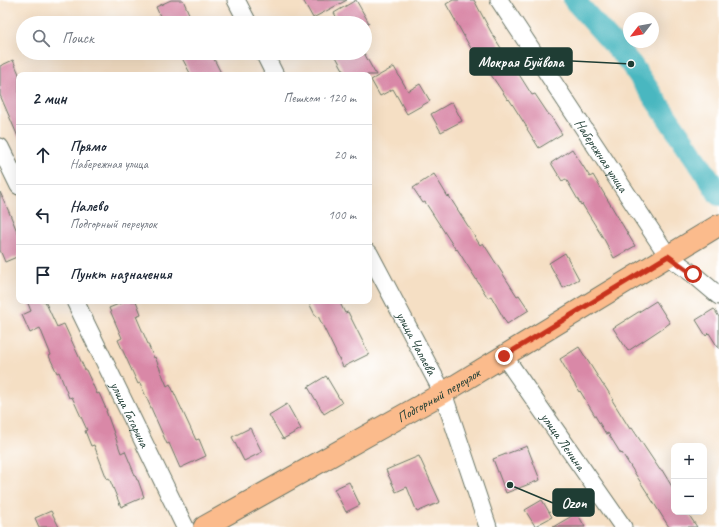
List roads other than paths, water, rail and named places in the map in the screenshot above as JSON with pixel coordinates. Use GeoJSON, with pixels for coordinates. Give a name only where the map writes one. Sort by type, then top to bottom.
{"type":"FeatureCollection","features":[{"type":"Feature","properties":{"kind":"main road","name":"Подгорный переулок"},"geometry":{"type":"LineString","coordinates":[[204,527],[443,393],[719,225]]}},
{"type":"Feature","properties":{"kind":"street"},"geometry":{"type":"LineString","coordinates":[[236,0],[244,16]]}},
{"type":"Feature","properties":{"kind":"street","name":"Набережная улица"},"geometry":{"type":"LineString","coordinates":[[499,0],[668,256],[693,274],[719,296]]}},
{"type":"Feature","properties":{"kind":"street"},"geometry":{"type":"LineString","coordinates":[[268,60],[274,72]]}},
{"type":"Feature","properties":{"kind":"street"},"geometry":{"type":"LineString","coordinates":[[0,147],[16,180]]}},
{"type":"Feature","properties":{"kind":"street","name":"улица Чапаева"},"geometry":{"type":"LineString","coordinates":[[372,259],[443,393],[488,527]]}},
{"type":"Feature","properties":{"kind":"street","name":"улица Гагарина"},"geometry":{"type":"LineString","coordinates":[[76,304],[185,527]]}},
{"type":"Feature","properties":{"kind":"street","name":"улица Ленина"},"geometry":{"type":"LineString","coordinates":[[504,356],[623,527]]}},
{"type":"Feature","properties":{"kind":"waterway"},"geometry":{"type":"LineString","coordinates":[[574,0],[631,64],[719,195]]}},
{"type":"Feature","properties":{"kind":"place","name":"Мокрая Буйвола"},"geometry":{"type":"Point","coordinates":[631,64]}},
{"type":"Feature","properties":{"kind":"place","name":"Ozon"},"geometry":{"type":"Point","coordinates":[510,485]}}]}
